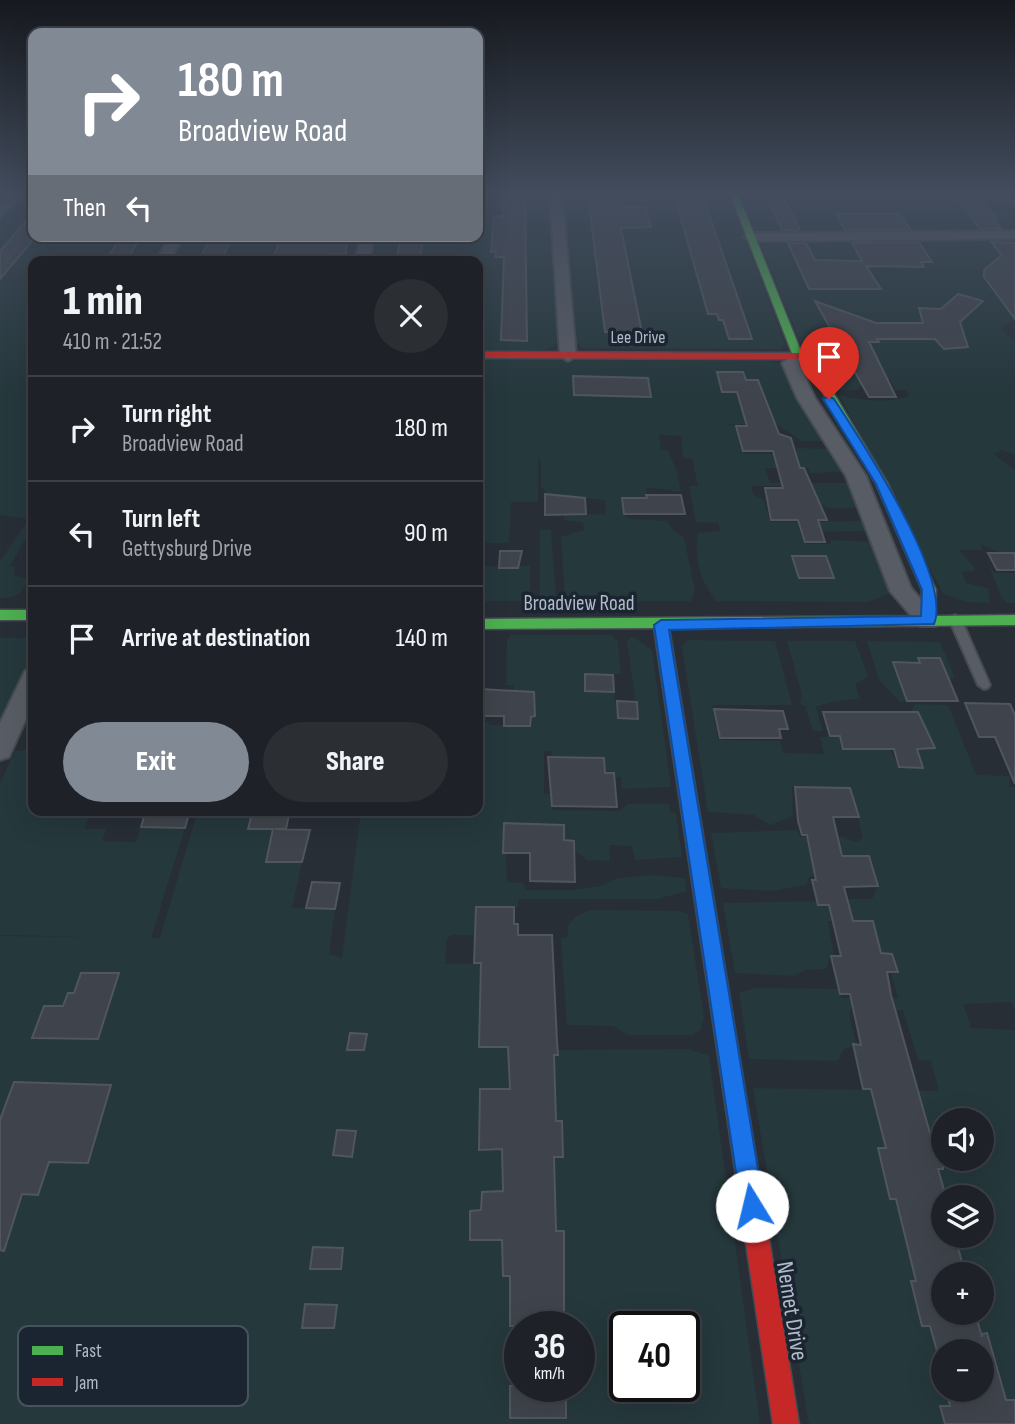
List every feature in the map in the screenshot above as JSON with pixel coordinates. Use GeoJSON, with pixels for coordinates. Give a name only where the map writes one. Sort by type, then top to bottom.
{"type":"FeatureCollection","features":[{"type":"Feature","properties":{"kind":"street"},"geometry":{"type":"LineString","coordinates":[[561,260],[568,356]]}},
{"type":"Feature","properties":{"kind":"street"},"geometry":{"type":"LineString","coordinates":[[760,260],[798,356],[790,363],[806,398],[856,476],[901,591],[929,621]]}},
{"type":"Feature","properties":{"kind":"street","name":"Lee Drive"},"geometry":{"type":"LineString","coordinates":[[483,355],[798,356]]}},
{"type":"Feature","properties":{"kind":"street"},"geometry":{"type":"LineString","coordinates":[[0,615],[28,615]]}},
{"type":"Feature","properties":{"kind":"street","name":"Broadview Road"},"geometry":{"type":"LineString","coordinates":[[483,624],[661,625],[1015,620]]}},
{"type":"Feature","properties":{"kind":"street","name":"Nemet Drive"},"geometry":{"type":"LineString","coordinates":[[661,625],[786,1424]]}},
{"type":"Feature","properties":{"kind":"street"},"geometry":{"type":"LineString","coordinates":[[0,750],[28,688]]}},
{"type":"Feature","properties":{"kind":"lane"},"geometry":{"type":"LineString","coordinates":[[955,619],[984,685]]}},
{"type":"Feature","properties":{"kind":"green space"},"geometry":{"type":"Polygon","coordinates":[[[0,260],[28,260],[28,519],[0,515],[0,260]]]}},
{"type":"Feature","properties":{"kind":"green space"},"geometry":{"type":"Polygon","coordinates":[[[483,260],[554,260],[559,341],[554,347],[540,351],[483,351],[483,260]]]}},
{"type":"Feature","properties":{"kind":"green space"},"geometry":{"type":"Polygon","coordinates":[[[569,260],[753,260],[785,344],[781,349],[581,348],[576,342],[569,260]]]}},
{"type":"Feature","properties":{"kind":"green space"},"geometry":{"type":"Polygon","coordinates":[[[767,260],[1015,260],[1015,319],[1002,328],[1004,333],[1015,341],[1015,454],[1001,450],[994,454],[1015,470],[1015,559],[980,544],[982,550],[959,550],[975,568],[973,571],[962,572],[966,583],[988,588],[990,603],[968,602],[943,594],[840,396],[891,400],[909,396],[906,390],[895,390],[890,379],[861,379],[863,385],[857,390],[837,390],[800,341],[767,260]]]}},
{"type":"Feature","properties":{"kind":"green space"},"geometry":{"type":"Polygon","coordinates":[[[483,359],[770,361],[784,365],[825,441],[802,441],[775,423],[724,425],[736,426],[744,454],[797,453],[797,448],[830,449],[843,472],[810,473],[808,468],[800,468],[796,458],[775,458],[778,468],[765,468],[770,483],[848,483],[859,507],[826,507],[814,500],[803,486],[751,486],[753,494],[764,500],[770,522],[863,521],[867,531],[802,532],[806,544],[831,544],[830,540],[872,542],[889,587],[888,594],[868,602],[717,601],[703,579],[697,542],[698,533],[720,531],[718,523],[696,522],[689,486],[698,486],[692,459],[683,458],[681,436],[659,435],[661,449],[668,451],[677,471],[681,492],[646,487],[647,498],[622,498],[624,514],[630,519],[667,521],[672,529],[684,538],[695,590],[691,601],[570,601],[565,595],[561,537],[584,530],[583,523],[564,520],[564,515],[606,514],[605,500],[547,494],[541,487],[541,460],[538,459],[538,502],[511,502],[509,543],[484,543],[483,554],[483,359]]]}},
{"type":"Feature","properties":{"kind":"green space"},"geometry":{"type":"Polygon","coordinates":[[[28,520],[28,537],[10,566],[16,567],[13,575],[28,581],[18,594],[11,597],[0,598],[0,561],[28,520]]]}},
{"type":"Feature","properties":{"kind":"green space"},"geometry":{"type":"Polygon","coordinates":[[[540,530],[551,530],[556,595],[553,600],[545,600],[540,595],[540,530]]]}},
{"type":"Feature","properties":{"kind":"green space"},"geometry":{"type":"Polygon","coordinates":[[[989,565],[995,573],[1015,573],[1015,603],[1007,603],[1001,597],[989,565]]]}},
{"type":"Feature","properties":{"kind":"green space"},"geometry":{"type":"Polygon","coordinates":[[[483,566],[530,566],[530,595],[526,601],[483,601],[483,566]]]}},
{"type":"Feature","properties":{"kind":"green space"},"geometry":{"type":"Polygon","coordinates":[[[510,635],[611,635],[618,641],[621,674],[585,674],[585,690],[614,692],[618,718],[638,719],[627,641],[632,636],[652,650],[671,787],[622,789],[621,777],[614,777],[614,773],[553,757],[551,751],[544,751],[544,794],[552,794],[552,810],[619,811],[628,804],[669,804],[670,813],[676,813],[682,857],[635,860],[632,846],[609,845],[610,861],[587,860],[575,851],[574,841],[564,840],[564,825],[505,824],[507,882],[523,883],[526,890],[573,890],[601,886],[618,878],[652,875],[685,878],[687,891],[658,899],[518,899],[518,907],[476,907],[475,935],[452,935],[447,939],[445,964],[553,963],[558,1050],[688,1049],[709,1056],[760,1424],[0,1424],[0,936],[98,937],[0,935],[0,783],[15,751],[28,750],[28,816],[89,816],[84,829],[106,829],[102,841],[136,842],[141,827],[185,828],[151,938],[160,938],[196,816],[252,816],[249,829],[275,829],[302,862],[292,908],[335,909],[329,954],[342,958],[360,816],[483,816],[483,722],[489,722],[489,725],[530,725],[531,717],[535,716],[534,692],[514,692],[514,685],[506,685],[507,640],[510,635]]]}},
{"type":"Feature","properties":{"kind":"green space"},"geometry":{"type":"Polygon","coordinates":[[[0,638],[28,638],[28,663],[0,722],[0,638]]]}},
{"type":"Feature","properties":{"kind":"green space"},"geometry":{"type":"Polygon","coordinates":[[[687,640],[775,641],[792,705],[712,705],[718,740],[780,741],[783,753],[824,754],[820,737],[840,736],[844,749],[890,750],[899,767],[923,768],[907,719],[915,704],[948,705],[976,775],[1010,776],[1009,787],[1015,787],[1015,1010],[1011,1002],[963,1004],[971,1028],[1015,1030],[1015,1424],[809,1424],[753,1088],[939,1091],[931,1061],[918,1060],[903,1010],[895,1010],[893,1006],[852,1006],[849,1013],[856,1044],[843,1050],[838,1061],[749,1059],[739,992],[756,988],[839,989],[841,998],[898,998],[891,973],[898,972],[892,954],[881,953],[873,921],[828,921],[834,956],[830,956],[826,969],[805,970],[793,976],[735,973],[723,903],[817,901],[818,905],[847,908],[847,899],[872,899],[878,886],[869,856],[812,855],[815,875],[808,878],[807,885],[772,891],[721,888],[711,833],[798,830],[800,837],[844,837],[856,842],[863,838],[850,788],[792,787],[793,816],[770,825],[754,815],[708,812],[682,647],[687,640]]]}},
{"type":"Feature","properties":{"kind":"green space"},"geometry":{"type":"Polygon","coordinates":[[[787,641],[855,641],[868,677],[855,684],[860,699],[837,701],[816,707],[823,731],[813,731],[805,706],[800,704],[802,694],[787,641]]]}},
{"type":"Feature","properties":{"kind":"green space"},"geometry":{"type":"Polygon","coordinates":[[[867,641],[940,642],[955,678],[949,679],[939,658],[918,658],[920,663],[894,662],[907,701],[901,703],[879,680],[867,641]]]}},
{"type":"Feature","properties":{"kind":"green space"},"geometry":{"type":"Polygon","coordinates":[[[591,910],[680,911],[688,914],[704,1017],[701,1029],[693,1035],[628,1035],[613,1026],[567,1025],[561,938],[568,937],[568,925],[577,916],[591,910]]]}},
{"type":"Feature","properties":{"kind":"building"},"geometry":{"type":"Polygon","coordinates":[[[0,260],[16,260],[0,279],[0,260]]]}},
{"type":"Feature","properties":{"kind":"building"},"geometry":{"type":"Polygon","coordinates":[[[504,260],[526,260],[527,341],[501,340],[504,260]]]}},
{"type":"Feature","properties":{"kind":"building"},"geometry":{"type":"Polygon","coordinates":[[[596,260],[627,260],[644,343],[620,343],[618,332],[605,332],[596,260]]]}},
{"type":"Feature","properties":{"kind":"building"},"geometry":{"type":"Polygon","coordinates":[[[693,260],[725,260],[752,339],[729,339],[723,320],[719,320],[717,314],[708,314],[693,260]]]}},
{"type":"Feature","properties":{"kind":"building"},"geometry":{"type":"Polygon","coordinates":[[[796,260],[932,262],[921,262],[924,267],[866,266],[881,289],[809,289],[796,260]]]}},
{"type":"Feature","properties":{"kind":"building"},"geometry":{"type":"Polygon","coordinates":[[[995,260],[1015,260],[1015,319],[984,277],[984,270],[995,260]]]}},
{"type":"Feature","properties":{"kind":"building"},"geometry":{"type":"Polygon","coordinates":[[[958,294],[983,301],[960,322],[968,347],[944,349],[935,339],[877,339],[879,342],[869,342],[896,397],[869,397],[815,301],[876,323],[923,323],[919,308],[941,309],[958,294]]]}},
{"type":"Feature","properties":{"kind":"building"},"geometry":{"type":"Polygon","coordinates":[[[717,372],[743,372],[746,380],[758,380],[779,434],[791,438],[800,468],[804,468],[827,520],[818,520],[825,542],[805,542],[798,520],[771,520],[765,488],[783,488],[773,451],[743,451],[736,426],[747,426],[737,392],[722,392],[717,372]]]}},
{"type":"Feature","properties":{"kind":"building"},"geometry":{"type":"Polygon","coordinates":[[[573,376],[648,378],[651,397],[574,395],[573,376]]]}},
{"type":"Feature","properties":{"kind":"building"},"geometry":{"type":"Polygon","coordinates":[[[545,494],[585,498],[586,514],[545,515],[545,494]]]}},
{"type":"Feature","properties":{"kind":"building"},"geometry":{"type":"Polygon","coordinates":[[[646,495],[681,495],[685,514],[624,514],[622,498],[647,498],[646,495]]]}},
{"type":"Feature","properties":{"kind":"building"},"geometry":{"type":"Polygon","coordinates":[[[500,551],[522,551],[518,568],[499,568],[500,551]]]}},
{"type":"Feature","properties":{"kind":"building"},"geometry":{"type":"Polygon","coordinates":[[[988,553],[1015,553],[1015,570],[997,570],[988,553]]]}},
{"type":"Feature","properties":{"kind":"building"},"geometry":{"type":"Polygon","coordinates":[[[792,556],[826,556],[834,578],[799,578],[792,556]]]}},
{"type":"Feature","properties":{"kind":"building"},"geometry":{"type":"Polygon","coordinates":[[[918,658],[940,658],[958,701],[907,701],[893,662],[920,663],[918,658]]]}},
{"type":"Feature","properties":{"kind":"building"},"geometry":{"type":"Polygon","coordinates":[[[585,674],[613,675],[614,692],[585,691],[585,674]]]}},
{"type":"Feature","properties":{"kind":"building"},"geometry":{"type":"Polygon","coordinates":[[[483,689],[534,692],[535,716],[531,717],[530,726],[504,726],[504,716],[483,716],[483,689]]]}},
{"type":"Feature","properties":{"kind":"building"},"geometry":{"type":"Polygon","coordinates":[[[617,701],[637,702],[638,719],[618,718],[617,701]]]}},
{"type":"Feature","properties":{"kind":"building"},"geometry":{"type":"Polygon","coordinates":[[[965,703],[1010,704],[1015,715],[1015,784],[995,737],[979,737],[965,703]]]}},
{"type":"Feature","properties":{"kind":"building"},"geometry":{"type":"Polygon","coordinates":[[[714,709],[783,711],[788,729],[779,729],[781,738],[720,738],[714,709]]]}},
{"type":"Feature","properties":{"kind":"building"},"geometry":{"type":"Polygon","coordinates":[[[823,712],[918,712],[935,748],[917,749],[923,768],[899,767],[894,749],[843,749],[840,736],[830,736],[823,712]]]}},
{"type":"Feature","properties":{"kind":"building"},"geometry":{"type":"Polygon","coordinates":[[[548,757],[604,758],[605,773],[614,773],[617,807],[552,806],[548,757]]]}},
{"type":"Feature","properties":{"kind":"building"},"geometry":{"type":"Polygon","coordinates":[[[795,787],[850,788],[859,817],[833,817],[842,856],[869,856],[878,886],[844,887],[853,921],[873,921],[881,953],[892,954],[898,972],[887,972],[891,995],[931,1137],[931,1171],[939,1171],[943,1185],[931,1185],[931,1248],[958,1248],[962,1262],[931,1262],[931,1325],[979,1325],[982,1337],[982,1334],[987,1333],[989,1339],[934,1339],[930,1326],[922,1326],[911,1281],[916,1281],[896,1199],[890,1199],[878,1148],[886,1148],[871,1089],[863,1089],[853,1044],[861,1045],[850,994],[840,994],[831,956],[841,956],[829,905],[818,905],[807,835],[802,835],[795,787]]]}},
{"type":"Feature","properties":{"kind":"building"},"geometry":{"type":"Polygon","coordinates":[[[144,816],[188,816],[185,828],[141,827],[144,816]]]}},
{"type":"Feature","properties":{"kind":"building"},"geometry":{"type":"Polygon","coordinates":[[[251,816],[289,816],[286,829],[275,829],[310,830],[302,862],[266,862],[273,829],[248,829],[251,816]]]}},
{"type":"Feature","properties":{"kind":"building"},"geometry":{"type":"Polygon","coordinates":[[[504,823],[564,825],[564,840],[574,841],[575,882],[530,881],[530,853],[503,853],[504,823]]]}},
{"type":"Feature","properties":{"kind":"building"},"geometry":{"type":"Polygon","coordinates":[[[312,882],[340,883],[335,909],[306,908],[312,882]]]}},
{"type":"Feature","properties":{"kind":"building"},"geometry":{"type":"Polygon","coordinates":[[[476,907],[514,907],[514,924],[518,924],[518,935],[552,935],[558,1055],[554,1055],[556,1121],[562,1121],[563,1157],[554,1157],[556,1231],[564,1231],[564,1311],[510,1311],[510,1276],[503,1276],[502,1240],[470,1240],[470,1211],[481,1210],[482,1192],[503,1191],[502,1149],[479,1150],[480,1089],[510,1089],[508,1047],[479,1047],[481,963],[474,963],[476,907]]]}},
{"type":"Feature","properties":{"kind":"building"},"geometry":{"type":"Polygon","coordinates":[[[81,973],[119,973],[98,1039],[32,1038],[44,1006],[63,1006],[68,993],[74,993],[81,973]]]}},
{"type":"Feature","properties":{"kind":"building"},"geometry":{"type":"Polygon","coordinates":[[[350,1033],[367,1034],[364,1050],[347,1050],[350,1033]]]}},
{"type":"Feature","properties":{"kind":"building"},"geometry":{"type":"Polygon","coordinates":[[[14,1082],[111,1085],[88,1163],[49,1162],[38,1195],[22,1194],[4,1251],[0,1250],[0,1120],[14,1082]]]}},
{"type":"Feature","properties":{"kind":"building"},"geometry":{"type":"Polygon","coordinates":[[[337,1130],[356,1131],[352,1157],[333,1155],[337,1130]]]}},
{"type":"Feature","properties":{"kind":"building"},"geometry":{"type":"Polygon","coordinates":[[[313,1247],[343,1248],[341,1269],[310,1269],[313,1247]]]}},
{"type":"Feature","properties":{"kind":"building"},"geometry":{"type":"Polygon","coordinates":[[[305,1304],[337,1305],[334,1328],[302,1328],[305,1304]]]}},
{"type":"Feature","properties":{"kind":"building"},"geometry":{"type":"Polygon","coordinates":[[[994,1358],[1006,1400],[1015,1400],[1015,1424],[945,1424],[940,1406],[950,1406],[949,1402],[994,1402],[994,1358]]]}},
{"type":"Feature","properties":{"kind":"building"},"geometry":{"type":"Polygon","coordinates":[[[510,1402],[566,1402],[566,1418],[510,1418],[510,1402]]]}},
{"type":"Feature","properties":{"kind":"traffic: fast"},"geometry":{"type":"LineString","coordinates":[[760,260],[798,356],[810,362],[882,484],[929,590],[928,621]]}},
{"type":"Feature","properties":{"kind":"traffic: fast"},"geometry":{"type":"LineString","coordinates":[[0,615],[28,615]]}},
{"type":"Feature","properties":{"kind":"traffic: fast"},"geometry":{"type":"LineString","coordinates":[[483,624],[1015,620]]}},
{"type":"Feature","properties":{"kind":"traffic: fast"},"geometry":{"type":"LineString","coordinates":[[661,625],[737,1109]]}},
{"type":"Feature","properties":{"kind":"traffic: jam"},"geometry":{"type":"LineString","coordinates":[[483,355],[798,356]]}},
{"type":"Feature","properties":{"kind":"traffic: jam"},"geometry":{"type":"LineString","coordinates":[[737,1109],[786,1424]]}},
{"type":"Feature","properties":{"kind":"route"},"geometry":{"type":"LineString","coordinates":[[752,1206],[694,822],[661,625],[929,621],[929,590],[882,484],[829,399]]}}]}
